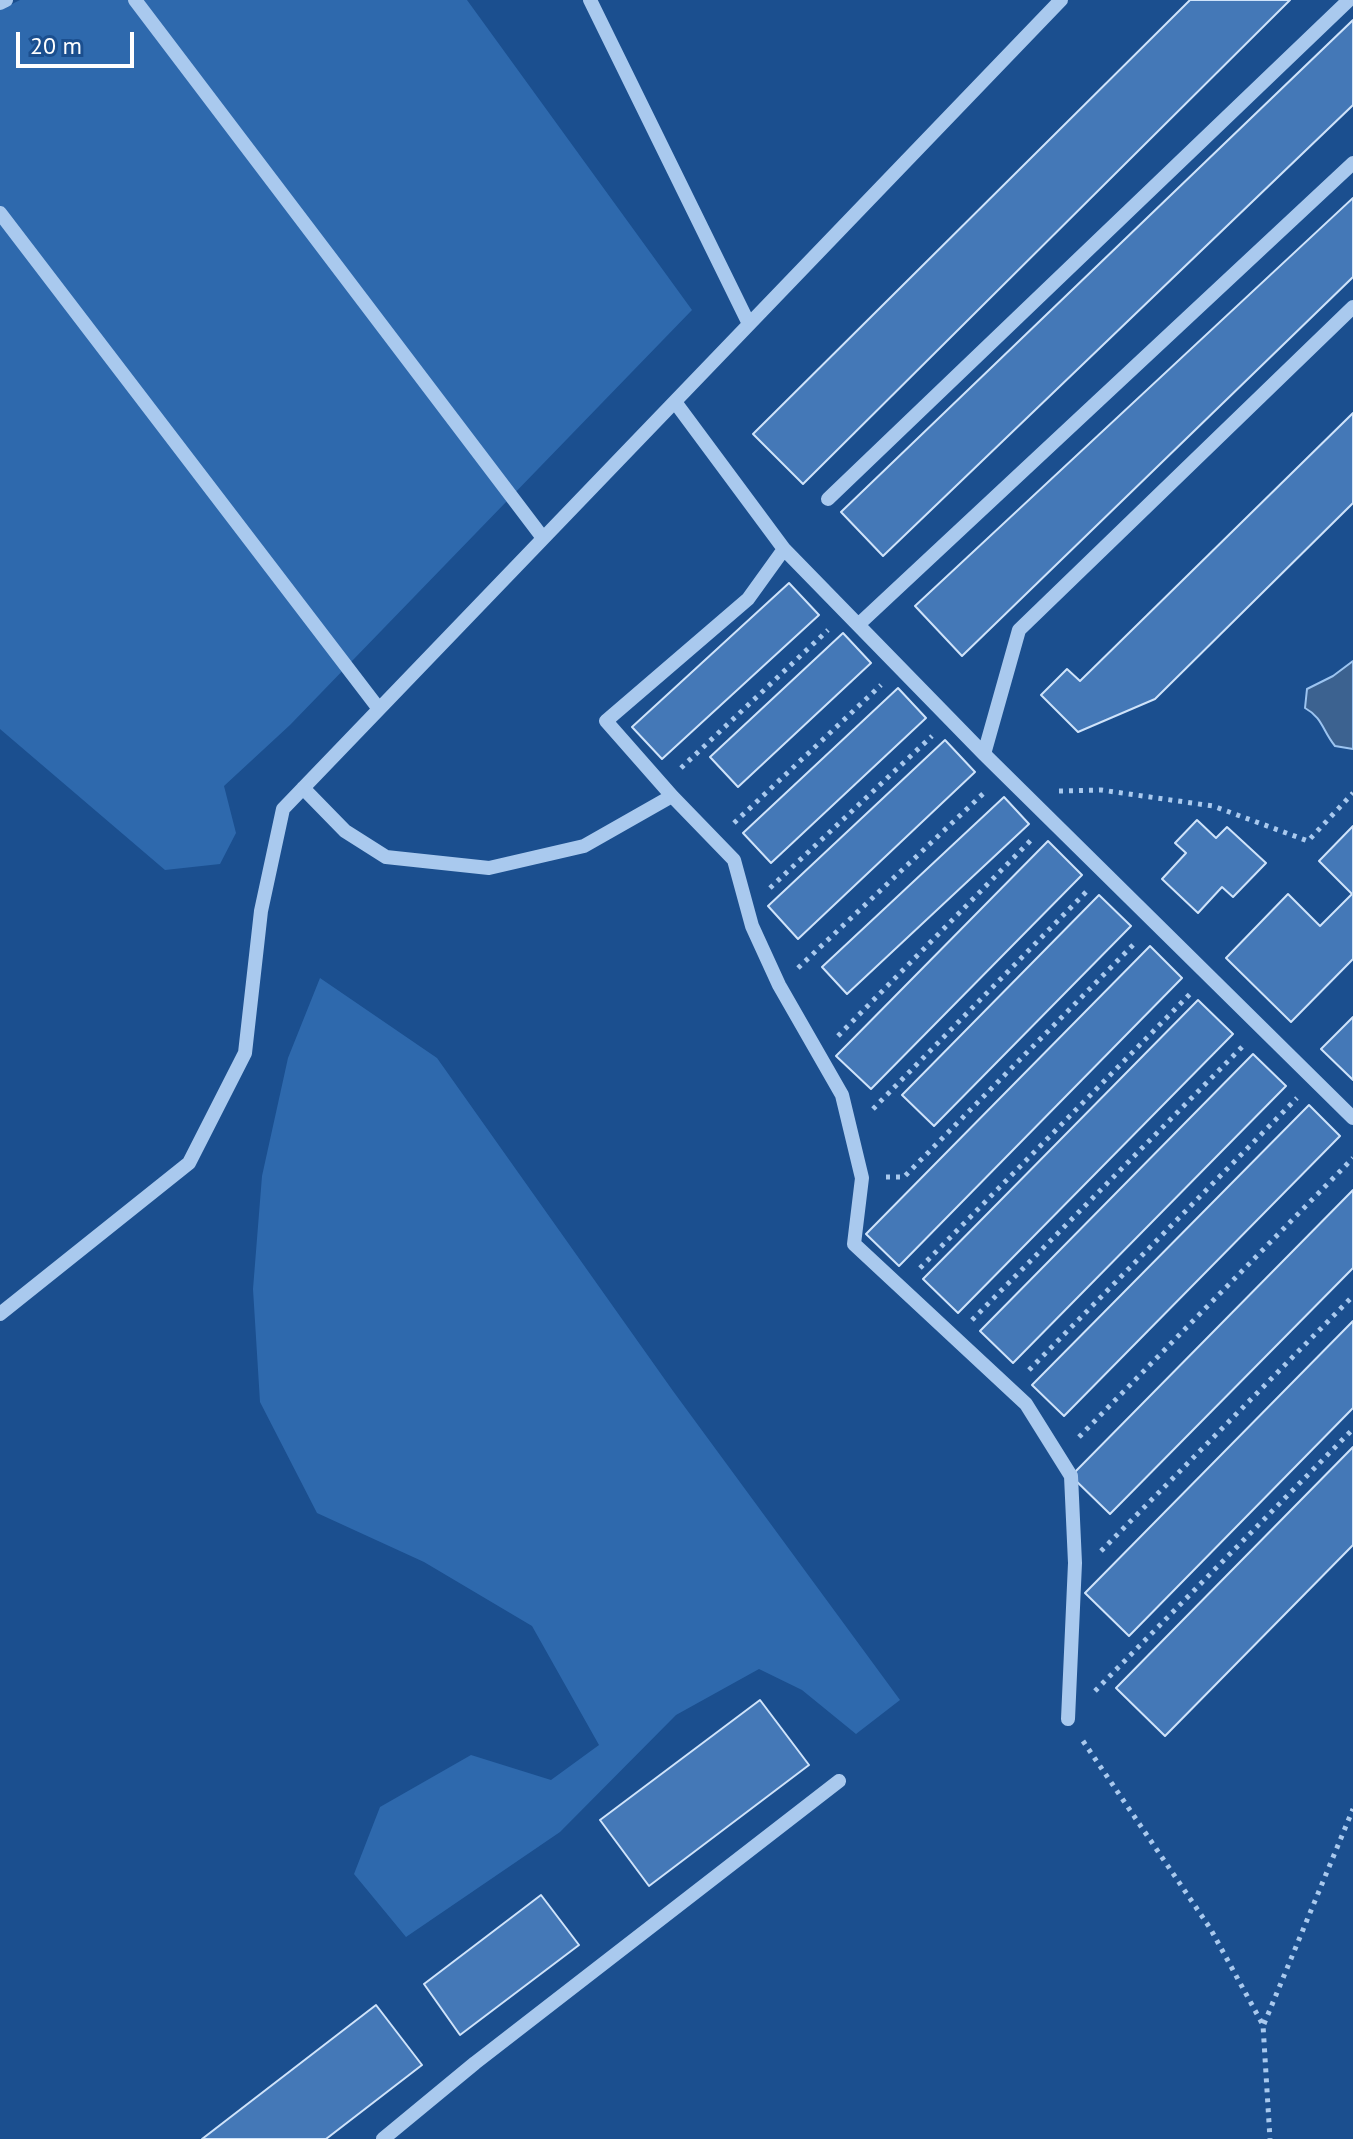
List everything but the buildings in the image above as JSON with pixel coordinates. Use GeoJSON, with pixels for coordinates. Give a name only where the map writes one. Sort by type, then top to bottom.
{"type":"FeatureCollection","features":[{"type":"Feature","properties":{"kind":"street"},"geometry":{"type":"LineString","coordinates":[[0,3],[6,0]]}},
{"type":"Feature","properties":{"kind":"street"},"geometry":{"type":"LineString","coordinates":[[135,0],[543,538]]}},
{"type":"Feature","properties":{"kind":"street"},"geometry":{"type":"LineString","coordinates":[[590,0],[749,324]]}},
{"type":"Feature","properties":{"kind":"street"},"geometry":{"type":"LineString","coordinates":[[0,1314],[189,1163],[245,1053],[261,911],[283,809],[1061,0]]}},
{"type":"Feature","properties":{"kind":"street"},"geometry":{"type":"LineString","coordinates":[[828,499],[1349,0]]}},
{"type":"Feature","properties":{"kind":"street"},"geometry":{"type":"LineString","coordinates":[[858,625],[1353,163]]}},
{"type":"Feature","properties":{"kind":"street"},"geometry":{"type":"LineString","coordinates":[[0,213],[379,709]]}},
{"type":"Feature","properties":{"kind":"street"},"geometry":{"type":"LineString","coordinates":[[984,754],[1019,630],[1353,307]]}},
{"type":"Feature","properties":{"kind":"street"},"geometry":{"type":"LineString","coordinates":[[675,402],[784,549],[984,754],[1353,1118]]}},
{"type":"Feature","properties":{"kind":"street"},"geometry":{"type":"LineString","coordinates":[[784,549],[748,599],[606,721],[734,860],[752,926],[779,985],[842,1095],[862,1178],[854,1244],[1026,1404],[1071,1476],[1074,1578],[1068,1719]]}},
{"type":"Feature","properties":{"kind":"street"},"geometry":{"type":"LineString","coordinates":[[303,788],[345,831],[386,857],[489,868],[584,846],[668,790]]}},
{"type":"Feature","properties":{"kind":"street"},"geometry":{"type":"LineString","coordinates":[[383,2139],[488,2053],[839,1781]]}},
{"type":"Feature","properties":{"kind":"path"},"geometry":{"type":"LineString","coordinates":[[668,790],[846,613]]}},
{"type":"Feature","properties":{"kind":"path"},"geometry":{"type":"LineString","coordinates":[[715,840],[900,668]]}},
{"type":"Feature","properties":{"kind":"path"},"geometry":{"type":"LineString","coordinates":[[747,909],[950,719]]}},
{"type":"Feature","properties":{"kind":"path"},"geometry":{"type":"LineString","coordinates":[[779,985],[1004,774]]}},
{"type":"Feature","properties":{"kind":"path"},"geometry":{"type":"LineString","coordinates":[[1023,793],[1101,790],[1213,806],[1308,841],[1353,793]]}},
{"type":"Feature","properties":{"kind":"path"},"geometry":{"type":"LineString","coordinates":[[819,1056],[1051,820]]}},
{"type":"Feature","properties":{"kind":"path"},"geometry":{"type":"LineString","coordinates":[[851,1131],[1105,874]]}},
{"type":"Feature","properties":{"kind":"path"},"geometry":{"type":"LineString","coordinates":[[862,1178],[904,1177],[1155,923]]}},
{"type":"Feature","properties":{"kind":"path"},"geometry":{"type":"LineString","coordinates":[[902,1287],[1209,976]]}},
{"type":"Feature","properties":{"kind":"path"},"geometry":{"type":"LineString","coordinates":[[956,1337],[1261,1028]]}},
{"type":"Feature","properties":{"kind":"path"},"geometry":{"type":"LineString","coordinates":[[1010,1389],[1315,1081]]}},
{"type":"Feature","properties":{"kind":"path"},"geometry":{"type":"LineString","coordinates":[[1060,1457],[1353,1158]]}},
{"type":"Feature","properties":{"kind":"path"},"geometry":{"type":"LineString","coordinates":[[1074,1578],[1353,1296]]}},
{"type":"Feature","properties":{"kind":"path"},"geometry":{"type":"LineString","coordinates":[[1270,2139],[1263,2025],[1210,1928],[1068,1719],[1353,1429]]}},
{"type":"Feature","properties":{"kind":"path"},"geometry":{"type":"LineString","coordinates":[[1263,2025],[1353,1809]]}},
{"type":"Feature","properties":{"kind":"shaded area"},"geometry":{"type":"Polygon","coordinates":[[[20,0],[467,0],[692,310],[290,725],[224,786],[236,833],[220,864],[165,870],[0,729],[0,10],[20,0]]]}},
{"type":"Feature","properties":{"kind":"shaded area"},"geometry":{"type":"Polygon","coordinates":[[[1353,661],[1353,749],[1335,746],[1319,720],[1305,708],[1307,689],[1333,676],[1353,661]]]}},
{"type":"Feature","properties":{"kind":"shaded area"},"geometry":{"type":"Polygon","coordinates":[[[320,978],[437,1058],[673,1391],[900,1700],[856,1734],[802,1690],[759,1669],[676,1715],[560,1832],[406,1937],[354,1874],[380,1807],[471,1755],[551,1780],[599,1745],[532,1626],[424,1562],[317,1513],[260,1402],[253,1289],[262,1176],[288,1058],[320,978]]]}}]}
